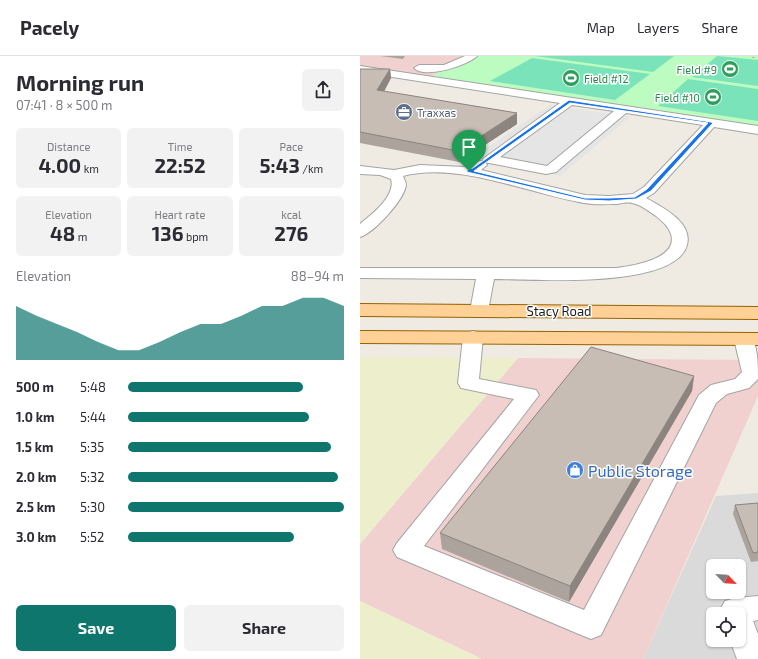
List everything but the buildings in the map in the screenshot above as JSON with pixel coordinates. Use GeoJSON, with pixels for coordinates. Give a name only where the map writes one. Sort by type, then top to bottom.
{"type":"FeatureCollection","features":[{"type":"Feature","properties":{"kind":"main road","name":"Stacy Road"},"geometry":{"type":"LineString","coordinates":[[360,310],[758,313]]}},
{"type":"Feature","properties":{"kind":"main road"},"geometry":{"type":"LineString","coordinates":[[473,337],[479,311]]}},
{"type":"Feature","properties":{"kind":"main road","name":"Stacy Road"},"geometry":{"type":"LineString","coordinates":[[360,337],[751,339]]}},
{"type":"Feature","properties":{"kind":"street"},"geometry":{"type":"LineString","coordinates":[[360,60],[432,70],[444,69],[472,56]]}},
{"type":"Feature","properties":{"kind":"street"},"geometry":{"type":"LineString","coordinates":[[395,75],[407,66]]}},
{"type":"Feature","properties":{"kind":"street"},"geometry":{"type":"LineString","coordinates":[[360,69],[758,130]]}},
{"type":"Feature","properties":{"kind":"street"},"geometry":{"type":"LineString","coordinates":[[420,79],[417,81],[418,85],[423,88],[613,118]]}},
{"type":"Feature","properties":{"kind":"street"},"geometry":{"type":"LineString","coordinates":[[469,171],[475,169],[569,102]]}},
{"type":"Feature","properties":{"kind":"street"},"geometry":{"type":"LineString","coordinates":[[489,159],[546,170],[550,169],[623,110]]}},
{"type":"Feature","properties":{"kind":"street"},"geometry":{"type":"LineString","coordinates":[[393,175],[404,171],[416,170],[439,169],[469,171],[585,199],[609,200],[636,198],[649,190],[711,123]]}},
{"type":"Feature","properties":{"kind":"street"},"geometry":{"type":"LineString","coordinates":[[360,160],[387,161],[404,165],[416,170]]}},
{"type":"Feature","properties":{"kind":"street"},"geometry":{"type":"LineString","coordinates":[[511,180],[528,167]]}},
{"type":"Feature","properties":{"kind":"street"},"geometry":{"type":"LineString","coordinates":[[360,170],[393,175],[399,182],[395,194],[380,215],[360,232]]}},
{"type":"Feature","properties":{"kind":"street"},"geometry":{"type":"LineString","coordinates":[[360,273],[612,274],[645,268],[663,261],[675,252],[680,242],[679,234],[676,226],[667,218],[636,198]]}},
{"type":"Feature","properties":{"kind":"street"},"geometry":{"type":"LineString","coordinates":[[479,311],[486,274]]}},
{"type":"Feature","properties":{"kind":"street"},"geometry":{"type":"LineString","coordinates":[[473,337],[468,383],[528,394],[406,550],[591,626],[707,400],[718,389],[738,386],[748,380],[752,372],[751,339]]}},
{"type":"Feature","properties":{"kind":"street"},"geometry":{"type":"LineString","coordinates":[[746,631],[752,659]]}},
{"type":"Feature","properties":{"kind":"shaded area"},"geometry":{"type":"Polygon","coordinates":[[[360,56],[474,56],[430,77],[360,69],[360,56]]]}},
{"type":"Feature","properties":{"kind":"shaded area"},"geometry":{"type":"Polygon","coordinates":[[[550,105],[630,117],[560,176],[470,159],[550,105]]]}},
{"type":"Feature","properties":{"kind":"shaded area"},"geometry":{"type":"Polygon","coordinates":[[[518,358],[758,360],[758,396],[643,659],[482,659],[360,601],[360,544],[518,358]]]}},
{"type":"Feature","properties":{"kind":"shaded area"},"geometry":{"type":"Polygon","coordinates":[[[758,493],[758,659],[643,659],[716,496],[758,493]]]}},
{"type":"Feature","properties":{"kind":"green space"},"geometry":{"type":"Polygon","coordinates":[[[474,56],[758,56],[758,128],[430,77],[474,56]]]}},
{"type":"Feature","properties":{"kind":"green space"},"geometry":{"type":"Polygon","coordinates":[[[535,56],[674,56],[653,72],[535,56]]]}},
{"type":"Feature","properties":{"kind":"green space","name":"Field #9"},"geometry":{"type":"Polygon","coordinates":[[[717,56],[758,60],[758,86],[692,77],[717,56]]]}},
{"type":"Feature","properties":{"kind":"green space","name":"Field #12"},"geometry":{"type":"Polygon","coordinates":[[[532,58],[650,74],[615,100],[490,81],[532,58]]]}},
{"type":"Feature","properties":{"kind":"green space","name":"Field #10"},"geometry":{"type":"Polygon","coordinates":[[[688,79],[758,89],[758,121],[658,106],[688,79]]]}},
{"type":"Feature","properties":{"kind":"green space"},"geometry":{"type":"Polygon","coordinates":[[[360,357],[518,358],[360,544],[360,357]]]}},
{"type":"Feature","properties":{"kind":"green space"},"geometry":{"type":"Polygon","coordinates":[[[360,601],[482,659],[360,659],[360,601]]]}},
{"type":"Feature","properties":{"kind":"place","name":"Field #9"},"geometry":{"type":"Point","coordinates":[730,69]}},
{"type":"Feature","properties":{"kind":"place","name":"Field #12"},"geometry":{"type":"Point","coordinates":[571,78]}},
{"type":"Feature","properties":{"kind":"place","name":"Field #10"},"geometry":{"type":"Point","coordinates":[713,97]}},
{"type":"Feature","properties":{"kind":"place","name":"Traxxas"},"geometry":{"type":"Point","coordinates":[404,112]}},
{"type":"Feature","properties":{"kind":"place","name":"Public Storage"},"geometry":{"type":"Point","coordinates":[575,470]}},
{"type":"Feature","properties":{"kind":"route"},"geometry":{"type":"LineString","coordinates":[[569,102],[711,123],[649,190],[636,198],[609,200],[585,199],[469,171],[475,169],[569,102]]}}]}
